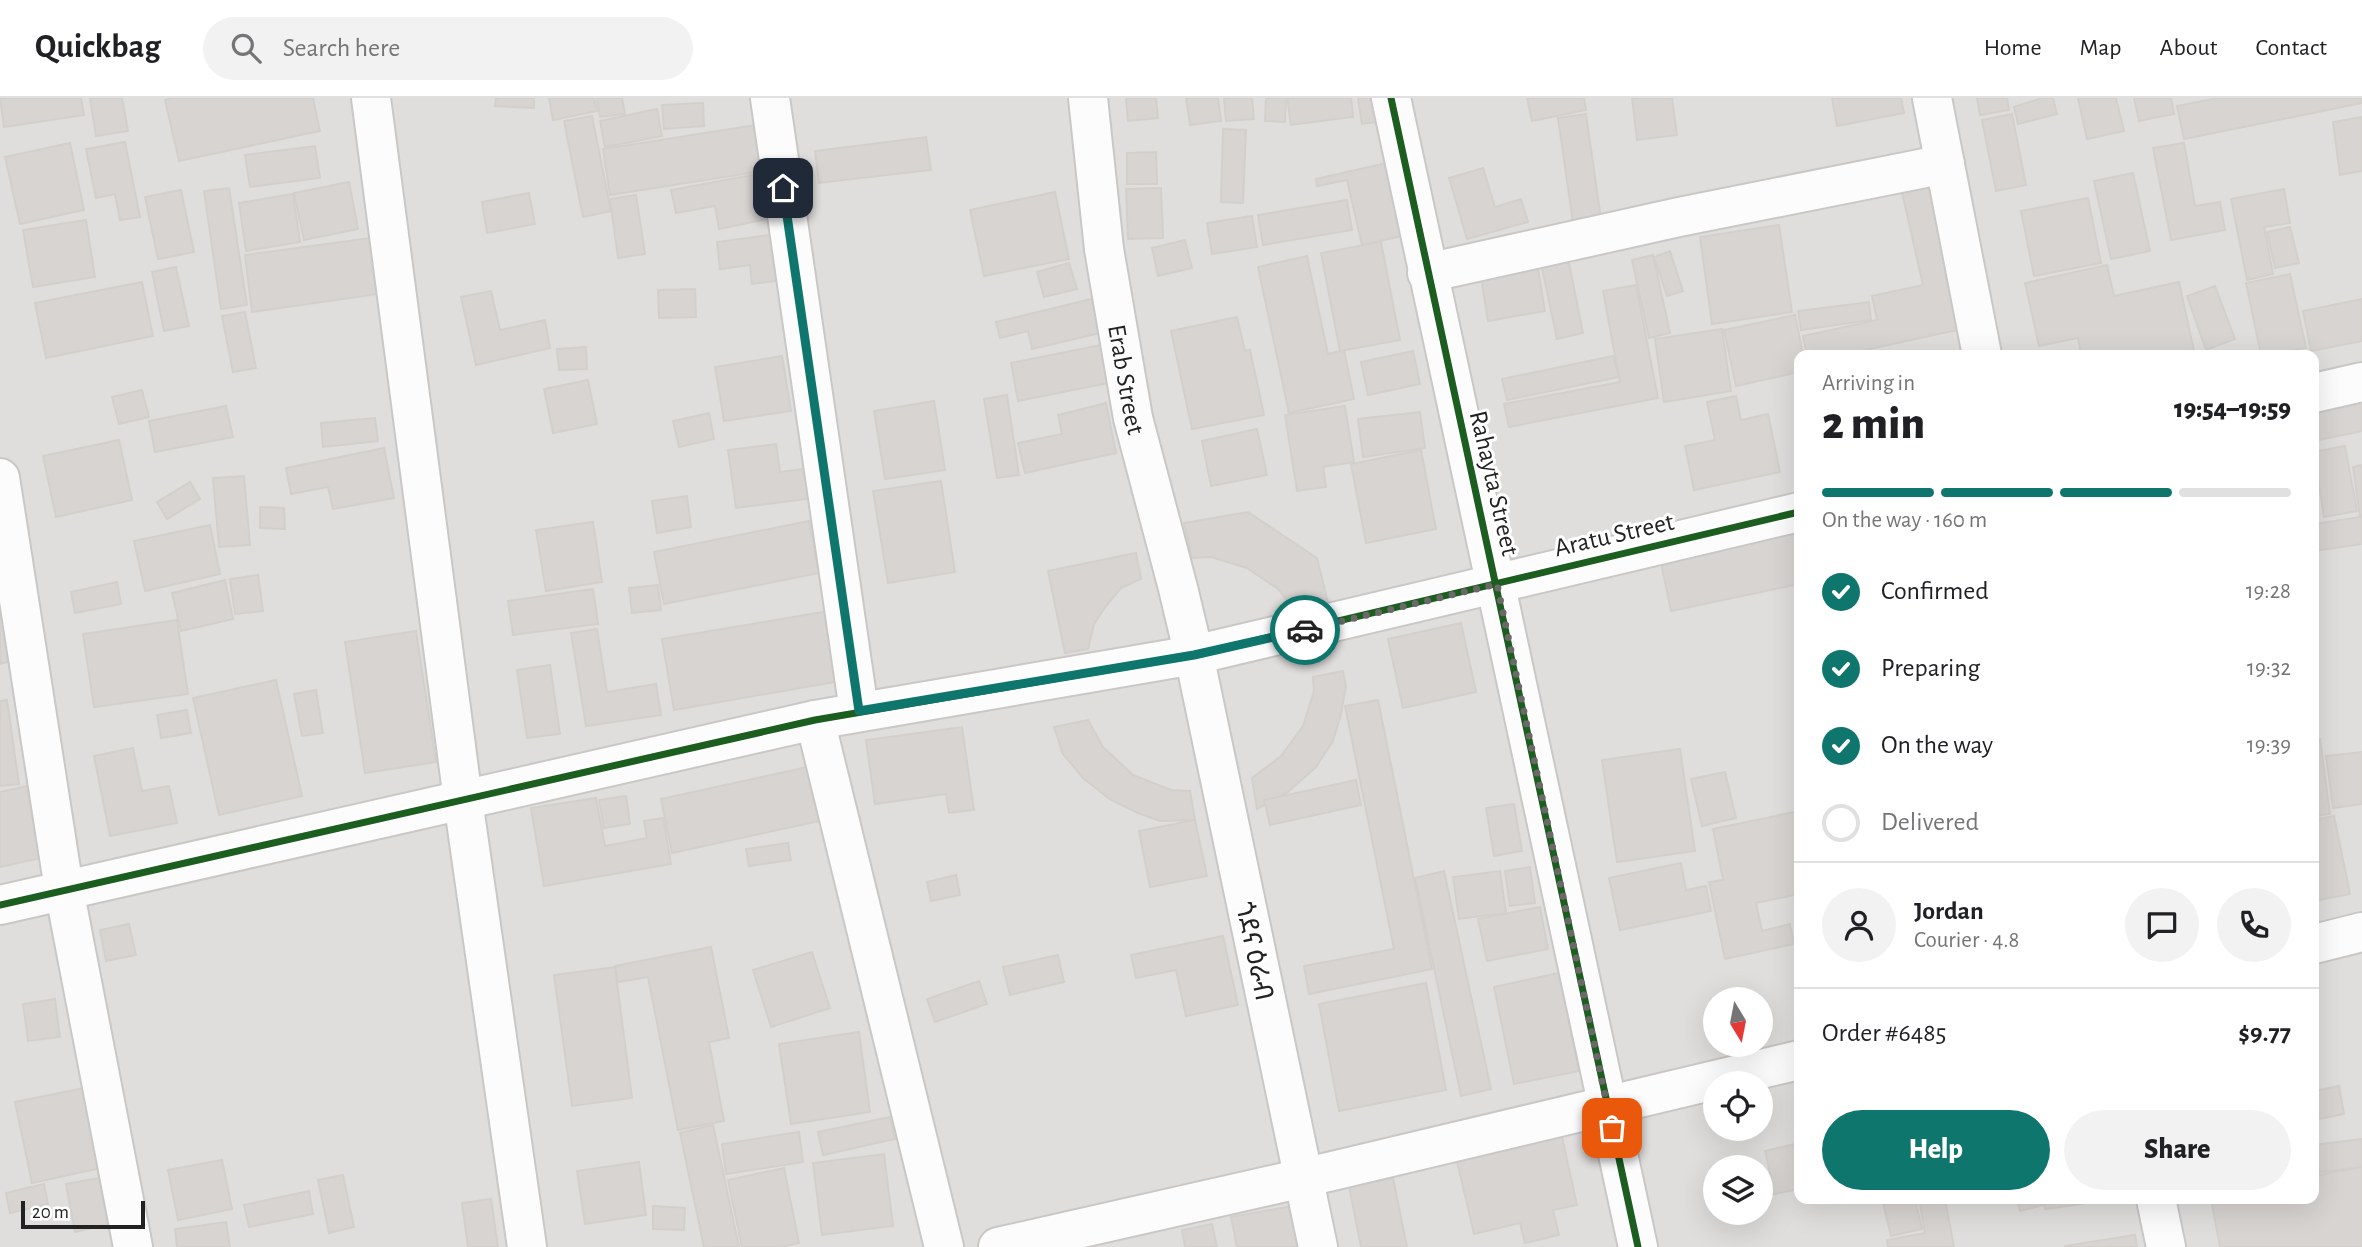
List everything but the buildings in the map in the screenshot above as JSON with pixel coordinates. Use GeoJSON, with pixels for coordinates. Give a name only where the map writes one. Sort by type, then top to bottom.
{"type":"FeatureCollection","features":[{"type":"Feature","properties":{"kind":"street"},"geometry":{"type":"LineString","coordinates":[[371,98],[463,800],[527,1247]]}},
{"type":"Feature","properties":{"kind":"street"},"geometry":{"type":"LineString","coordinates":[[770,98],[859,711]]}},
{"type":"Feature","properties":{"kind":"street","name":"Erab Street"},"geometry":{"type":"LineString","coordinates":[[1088,98],[1104,250],[1133,418],[1194,655]]}},
{"type":"Feature","properties":{"kind":"street","name":"Rahayta Street"},"geometry":{"type":"LineString","coordinates":[[1391,98],[1638,1247]]}},
{"type":"Feature","properties":{"kind":"street"},"geometry":{"type":"LineString","coordinates":[[1932,98],[1981,350]]}},
{"type":"Feature","properties":{"kind":"street"},"geometry":{"type":"LineString","coordinates":[[1427,273],[1679,216],[1945,164]]}},
{"type":"Feature","properties":{"kind":"street"},"geometry":{"type":"LineString","coordinates":[[2319,392],[2362,382]]}},
{"type":"Feature","properties":{"kind":"street"},"geometry":{"type":"LineString","coordinates":[[0,478],[64,889],[133,1247]]}},
{"type":"Feature","properties":{"kind":"street","name":"Aratu Street"},"geometry":{"type":"LineString","coordinates":[[0,905],[815,720],[1194,655],[1794,513]]}},
{"type":"Feature","properties":{"kind":"street","name":"ጎደና ዕራብ"},"geometry":{"type":"LineString","coordinates":[[1194,655],[1318,1247]]}},
{"type":"Feature","properties":{"kind":"street"},"geometry":{"type":"LineString","coordinates":[[815,720],[944,1247]]}},
{"type":"Feature","properties":{"kind":"street"},"geometry":{"type":"LineString","coordinates":[[2319,943],[2362,932]]}},
{"type":"Feature","properties":{"kind":"street"},"geometry":{"type":"LineString","coordinates":[[998,1247],[1303,1178],[1794,1061]]}},
{"type":"Feature","properties":{"kind":"street"},"geometry":{"type":"LineString","coordinates":[[2157,1204],[2166,1247]]}},
{"type":"Feature","properties":{"kind":"shaded area"},"geometry":{"type":"Polygon","coordinates":[[[0,98],[2362,98],[2362,1247],[0,1247],[0,98]]]}},
{"type":"Feature","properties":{"kind":"cycle path"},"geometry":{"type":"LineString","coordinates":[[1391,98],[1638,1247]]}},
{"type":"Feature","properties":{"kind":"cycle path"},"geometry":{"type":"LineString","coordinates":[[0,905],[815,720],[1194,655],[1794,513]]}},
{"type":"Feature","properties":{"kind":"way so far"},"geometry":{"type":"LineString","coordinates":[[1305,630],[1497,584],[1612,1128]]}},
{"type":"Feature","properties":{"kind":"route"},"geometry":{"type":"LineString","coordinates":[[783,188],[859,711],[1194,655],[1305,630]]}}]}
